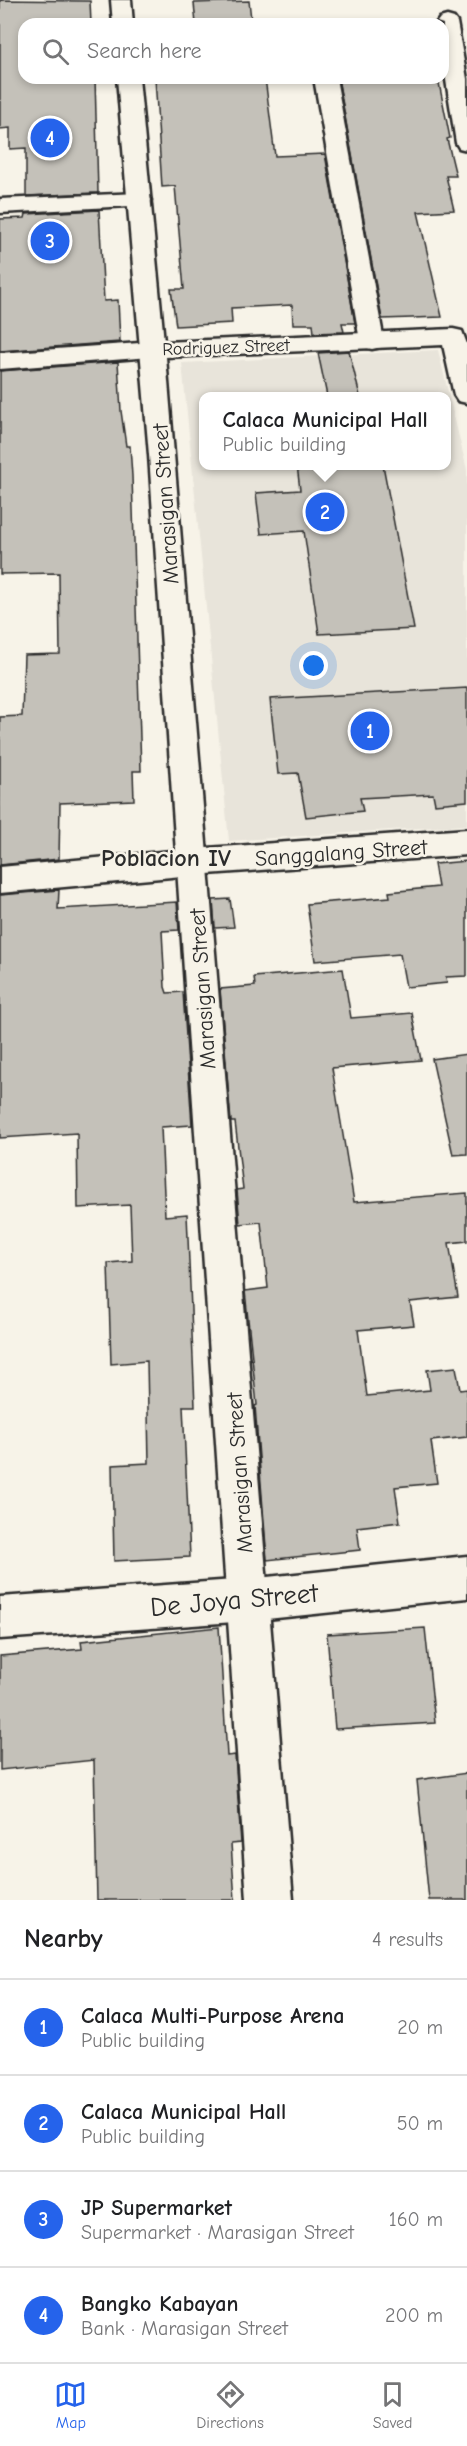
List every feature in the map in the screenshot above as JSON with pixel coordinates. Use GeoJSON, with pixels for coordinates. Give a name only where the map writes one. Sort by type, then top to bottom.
{"type":"FeatureCollection","features":[{"type":"Feature","properties":{"kind":"main road"},"geometry":{"type":"LineString","coordinates":[[121,0],[122,18]]}},
{"type":"Feature","properties":{"kind":"main road"},"geometry":{"type":"LineString","coordinates":[[449,34],[467,143]]}},
{"type":"Feature","properties":{"kind":"main road","name":"Marasigan Street"},"geometry":{"type":"LineString","coordinates":[[129,84],[154,350],[270,1900]]}},
{"type":"Feature","properties":{"kind":"main road"},"geometry":{"type":"LineString","coordinates":[[326,84],[372,341]]}},
{"type":"Feature","properties":{"kind":"main road"},"geometry":{"type":"LineString","coordinates":[[0,206],[140,200]]}},
{"type":"Feature","properties":{"kind":"main road"},"geometry":{"type":"LineString","coordinates":[[460,336],[467,395]]}},
{"type":"Feature","properties":{"kind":"main road","name":"Rodriguez Street"},"geometry":{"type":"LineString","coordinates":[[0,361],[154,350],[460,336]]}},
{"type":"Feature","properties":{"kind":"main road","name":"Sanggalang Street"},"geometry":{"type":"LineString","coordinates":[[0,880],[192,862],[467,842]]}},
{"type":"Feature","properties":{"kind":"main road","name":"De Joya Street"},"geometry":{"type":"LineString","coordinates":[[0,1618],[248,1600],[467,1577]]}},
{"type":"Feature","properties":{"kind":"shaded area"},"geometry":{"type":"Polygon","coordinates":[[[438,350],[448,392],[199,392],[199,470],[451,470],[451,404],[467,470],[467,825],[229,841],[182,363],[438,350]]]}},
{"type":"Feature","properties":{"kind":"building"},"geometry":{"type":"Polygon","coordinates":[[[0,0],[90,1],[91,18],[18,18],[18,84],[95,84],[98,193],[26,196],[26,148],[10,149],[10,128],[0,129],[0,0]]]}},
{"type":"Feature","properties":{"kind":"building"},"geometry":{"type":"Polygon","coordinates":[[[249,1],[251,18],[195,18],[194,3],[249,1]]]}},
{"type":"Feature","properties":{"kind":"building"},"geometry":{"type":"Polygon","coordinates":[[[155,84],[266,84],[275,156],[325,154],[355,323],[342,323],[344,332],[314,333],[313,324],[293,324],[292,305],[231,308],[232,323],[176,326],[171,289],[184,289],[175,186],[162,187],[155,84]]]}},
{"type":"Feature","properties":{"kind":"building"},"geometry":{"type":"Polygon","coordinates":[[[339,84],[439,84],[450,138],[447,139],[456,176],[446,176],[454,210],[418,212],[442,317],[382,319],[339,84]]]}},
{"type":"Feature","properties":{"kind":"building"},"geometry":{"type":"Polygon","coordinates":[[[99,210],[104,301],[118,300],[120,342],[0,351],[0,219],[25,218],[26,214],[99,210]]]}},
{"type":"Feature","properties":{"kind":"building"},"geometry":{"type":"Polygon","coordinates":[[[349,351],[359,392],[326,392],[318,353],[349,351]]]}},
{"type":"Feature","properties":{"kind":"building"},"geometry":{"type":"Polygon","coordinates":[[[118,362],[121,411],[126,446],[130,446],[132,476],[141,771],[133,771],[134,800],[60,803],[59,859],[0,865],[0,717],[22,716],[24,655],[60,654],[59,573],[0,574],[0,371],[118,362]]]}},
{"type":"Feature","properties":{"kind":"building"},"geometry":{"type":"Polygon","coordinates":[[[298,470],[384,470],[414,629],[319,634],[304,531],[261,534],[256,493],[300,490],[298,470]]]}},
{"type":"Feature","properties":{"kind":"building"},"geometry":{"type":"Polygon","coordinates":[[[467,688],[467,801],[435,804],[433,794],[360,798],[363,811],[306,817],[298,773],[278,774],[270,699],[467,688]]]}},
{"type":"Feature","properties":{"kind":"building"},"geometry":{"type":"Polygon","coordinates":[[[467,861],[467,976],[446,977],[447,983],[406,987],[400,954],[315,961],[307,904],[390,897],[389,892],[438,887],[434,864],[467,861]]]}},
{"type":"Feature","properties":{"kind":"building"},"geometry":{"type":"Polygon","coordinates":[[[59,890],[58,909],[177,902],[179,930],[162,931],[165,987],[167,993],[183,992],[192,1125],[161,1127],[165,1216],[187,1214],[195,1406],[183,1406],[190,1557],[114,1561],[112,1465],[149,1463],[147,1361],[111,1364],[108,1263],[132,1261],[130,1205],[78,1208],[77,1133],[0,1138],[0,895],[59,890]]]}},
{"type":"Feature","properties":{"kind":"building"},"geometry":{"type":"Polygon","coordinates":[[[230,899],[234,927],[215,928],[213,900],[230,899]]]}},
{"type":"Feature","properties":{"kind":"building"},"geometry":{"type":"Polygon","coordinates":[[[343,969],[351,1018],[412,1013],[421,1060],[332,1068],[354,1202],[467,1193],[467,1241],[449,1243],[458,1297],[410,1302],[414,1325],[358,1330],[367,1396],[430,1390],[427,1370],[456,1367],[460,1390],[467,1389],[467,1437],[431,1441],[437,1483],[395,1487],[400,1522],[357,1527],[360,1550],[267,1560],[255,1406],[257,1405],[245,1291],[268,1288],[261,1222],[240,1224],[237,1190],[243,1189],[235,1122],[231,1122],[220,989],[255,986],[254,977],[343,969]]]}},
{"type":"Feature","properties":{"kind":"building"},"geometry":{"type":"Polygon","coordinates":[[[467,1054],[467,1154],[453,1155],[432,1059],[467,1054]]]}},
{"type":"Feature","properties":{"kind":"building"},"geometry":{"type":"Polygon","coordinates":[[[219,1627],[227,1756],[235,1755],[241,1843],[231,1844],[235,1900],[97,1900],[94,1760],[0,1770],[0,1656],[82,1649],[81,1641],[219,1627]]]}},
{"type":"Feature","properties":{"kind":"building"},"geometry":{"type":"Polygon","coordinates":[[[425,1628],[435,1723],[335,1729],[327,1634],[425,1628]]]}},
{"type":"Feature","properties":{"kind":"building"},"geometry":{"type":"Polygon","coordinates":[[[467,1773],[467,1900],[429,1900],[417,1780],[467,1773]]]}},
{"type":"Feature","properties":{"kind":"place","name":"Bangko Kabayan"},"geometry":{"type":"Point","coordinates":[50,138]}},
{"type":"Feature","properties":{"kind":"place","name":"JP Supermarket"},"geometry":{"type":"Point","coordinates":[50,241]}},
{"type":"Feature","properties":{"kind":"place","name":"Calaca Municipal Hall"},"geometry":{"type":"Point","coordinates":[325,512]}},
{"type":"Feature","properties":{"kind":"place","name":"Calaca Multi-Purpose Arena"},"geometry":{"type":"Point","coordinates":[370,731]}},
{"type":"Feature","properties":{"kind":"district","name":"Poblacion IV"},"geometry":{"type":"Point","coordinates":[166,858]}}]}
